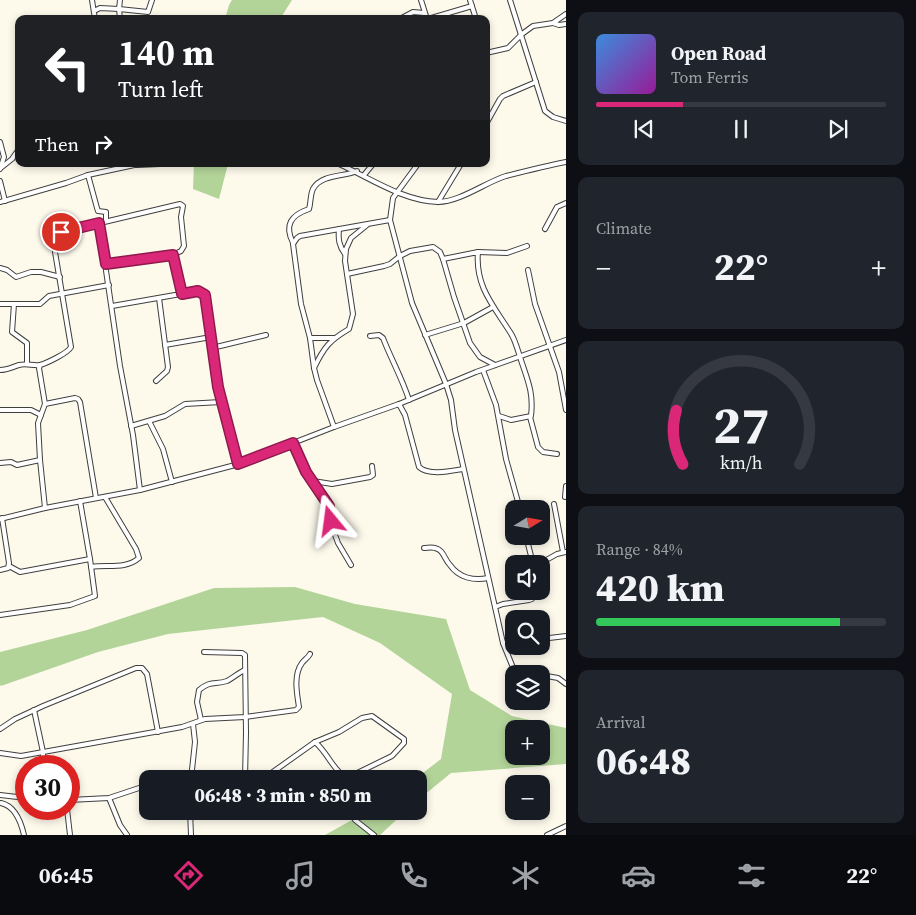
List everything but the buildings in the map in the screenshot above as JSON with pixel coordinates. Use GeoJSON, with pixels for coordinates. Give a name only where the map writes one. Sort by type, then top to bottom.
{"type":"FeatureCollection","features":[{"type":"Feature","properties":{"kind":"street"},"geometry":{"type":"LineString","coordinates":[[92,0],[94,15]]}},
{"type":"Feature","properties":{"kind":"street"},"geometry":{"type":"LineString","coordinates":[[120,0],[120,15]]}},
{"type":"Feature","properties":{"kind":"street"},"geometry":{"type":"LineString","coordinates":[[94,11],[100,8],[148,12],[152,0]]}},
{"type":"Feature","properties":{"kind":"street"},"geometry":{"type":"LineString","coordinates":[[407,15],[413,12],[424,13],[421,0]]}},
{"type":"Feature","properties":{"kind":"street"},"geometry":{"type":"LineString","coordinates":[[470,0],[475,15]]}},
{"type":"Feature","properties":{"kind":"street"},"geometry":{"type":"LineString","coordinates":[[510,0],[522,34],[544,111],[553,117],[566,121]]}},
{"type":"Feature","properties":{"kind":"street"},"geometry":{"type":"LineString","coordinates":[[441,15],[472,6]]}},
{"type":"Feature","properties":{"kind":"street"},"geometry":{"type":"LineString","coordinates":[[490,51],[508,48],[533,26],[553,23],[566,14]]}},
{"type":"Feature","properties":{"kind":"street"},"geometry":{"type":"LineString","coordinates":[[553,23],[559,25],[566,24]]}},
{"type":"Feature","properties":{"kind":"street"},"geometry":{"type":"LineString","coordinates":[[490,117],[503,96],[536,82]]}},
{"type":"Feature","properties":{"kind":"street"},"geometry":{"type":"LineString","coordinates":[[0,142],[4,153],[4,161],[1,168]]}},
{"type":"Feature","properties":{"kind":"street"},"geometry":{"type":"LineString","coordinates":[[1,168],[15,155]]}},
{"type":"Feature","properties":{"kind":"street"},"geometry":{"type":"LineString","coordinates":[[346,167],[397,193],[438,202],[473,192],[506,176],[566,162]]}},
{"type":"Feature","properties":{"kind":"street"},"geometry":{"type":"LineString","coordinates":[[0,180],[2,201],[66,183],[88,174],[123,167]]}},
{"type":"Feature","properties":{"kind":"street"},"geometry":{"type":"LineString","coordinates":[[364,175],[371,167]]}},
{"type":"Feature","properties":{"kind":"street"},"geometry":{"type":"LineString","coordinates":[[416,167],[397,193],[391,205],[390,220],[412,303],[446,384],[452,405],[463,469],[488,578],[503,643],[512,665]]}},
{"type":"Feature","properties":{"kind":"street"},"geometry":{"type":"LineString","coordinates":[[438,202],[460,167]]}},
{"type":"Feature","properties":{"kind":"street"},"geometry":{"type":"LineString","coordinates":[[334,426],[314,368],[310,338],[301,304],[290,227],[292,217],[309,209],[314,187],[320,182],[336,175],[357,172]]}},
{"type":"Feature","properties":{"kind":"street"},"geometry":{"type":"LineString","coordinates":[[88,174],[98,211],[106,212],[106,221]]}},
{"type":"Feature","properties":{"kind":"street"},"geometry":{"type":"LineString","coordinates":[[545,229],[557,207],[566,203]]}},
{"type":"Feature","properties":{"kind":"street"},"geometry":{"type":"LineString","coordinates":[[0,370],[10,370],[27,364],[40,365],[64,354],[71,347],[55,245],[58,233],[182,204],[184,208],[181,217],[184,246],[181,251],[173,255],[106,264]]}},
{"type":"Feature","properties":{"kind":"street"},"geometry":{"type":"LineString","coordinates":[[293,244],[300,236],[390,220]]}},
{"type":"Feature","properties":{"kind":"street"},"geometry":{"type":"LineString","coordinates":[[99,223],[140,490]]}},
{"type":"Feature","properties":{"kind":"street"},"geometry":{"type":"LineString","coordinates":[[314,368],[326,346],[334,338],[349,329],[353,314],[345,254],[351,238],[369,223]]}},
{"type":"Feature","properties":{"kind":"street"},"geometry":{"type":"LineString","coordinates":[[339,229],[338,240],[345,254]]}},
{"type":"Feature","properties":{"kind":"street"},"geometry":{"type":"LineString","coordinates":[[443,259],[478,252],[507,253],[527,246]]}},
{"type":"Feature","properties":{"kind":"street"},"geometry":{"type":"LineString","coordinates":[[347,274],[390,264],[410,251],[433,247],[440,252],[443,259],[467,337],[474,351],[480,358],[495,366]]}},
{"type":"Feature","properties":{"kind":"street"},"geometry":{"type":"LineString","coordinates":[[478,252],[479,278],[493,307],[513,336],[530,385],[532,397],[530,417],[538,447],[543,452],[557,454]]}},
{"type":"Feature","properties":{"kind":"street"},"geometry":{"type":"LineString","coordinates":[[173,255],[182,294]]}},
{"type":"Feature","properties":{"kind":"street"},"geometry":{"type":"LineString","coordinates":[[0,268],[16,277],[31,272],[41,272],[60,277]]}},
{"type":"Feature","properties":{"kind":"street"},"geometry":{"type":"LineString","coordinates":[[528,270],[535,304],[559,372],[566,410]]}},
{"type":"Feature","properties":{"kind":"street"},"geometry":{"type":"LineString","coordinates":[[0,304],[40,304],[49,296],[109,285]]}},
{"type":"Feature","properties":{"kind":"street"},"geometry":{"type":"LineString","coordinates":[[112,306],[198,291],[203,293],[221,402],[238,464]]}},
{"type":"Feature","properties":{"kind":"street"},"geometry":{"type":"LineString","coordinates":[[156,381],[168,369],[159,298]]}},
{"type":"Feature","properties":{"kind":"street"},"geometry":{"type":"LineString","coordinates":[[14,304],[12,332],[27,343],[27,364]]}},
{"type":"Feature","properties":{"kind":"street"},"geometry":{"type":"LineString","coordinates":[[425,335],[464,323],[493,307]]}},
{"type":"Feature","properties":{"kind":"street"},"geometry":{"type":"LineString","coordinates":[[212,348],[266,335]]}},
{"type":"Feature","properties":{"kind":"street"},"geometry":{"type":"LineString","coordinates":[[370,336],[380,336],[383,338],[409,400]]}},
{"type":"Feature","properties":{"kind":"street"},"geometry":{"type":"LineString","coordinates":[[165,345],[211,337]]}},
{"type":"Feature","properties":{"kind":"street"},"geometry":{"type":"LineString","coordinates":[[310,338],[334,338]]}},
{"type":"Feature","properties":{"kind":"street"},"geometry":{"type":"LineString","coordinates":[[9,566],[1,519],[45,508],[140,490],[238,464],[334,426],[399,404],[446,384],[566,340]]}},
{"type":"Feature","properties":{"kind":"street"},"geometry":{"type":"LineString","coordinates":[[40,365],[45,404],[38,423],[45,508]]}},
{"type":"Feature","properties":{"kind":"street"},"geometry":{"type":"LineString","coordinates":[[483,370],[498,416],[506,459],[517,500]]}},
{"type":"Feature","properties":{"kind":"street"},"geometry":{"type":"LineString","coordinates":[[45,404],[75,398],[80,402],[96,498]]}},
{"type":"Feature","properties":{"kind":"street"},"geometry":{"type":"LineString","coordinates":[[131,426],[171,414],[185,404],[221,402]]}},
{"type":"Feature","properties":{"kind":"street"},"geometry":{"type":"LineString","coordinates":[[399,404],[406,420],[419,467],[428,472],[449,472],[463,469]]}},
{"type":"Feature","properties":{"kind":"street"},"geometry":{"type":"LineString","coordinates":[[0,410],[27,410],[41,415]]}},
{"type":"Feature","properties":{"kind":"street"},"geometry":{"type":"LineString","coordinates":[[498,416],[511,420],[523,416],[530,417]]}},
{"type":"Feature","properties":{"kind":"street"},"geometry":{"type":"LineString","coordinates":[[149,421],[163,449],[172,482]]}},
{"type":"Feature","properties":{"kind":"street"},"geometry":{"type":"LineString","coordinates":[[293,443],[306,472],[329,506],[331,524],[338,543],[351,566]]}},
{"type":"Feature","properties":{"kind":"street"},"geometry":{"type":"LineString","coordinates":[[0,463],[10,462],[17,465],[40,460]]}},
{"type":"Feature","properties":{"kind":"street"},"geometry":{"type":"LineString","coordinates":[[313,481],[332,484],[370,477],[373,475],[372,466]]}},
{"type":"Feature","properties":{"kind":"street"},"geometry":{"type":"LineString","coordinates":[[565,497],[566,486]]}},
{"type":"Feature","properties":{"kind":"street"},"geometry":{"type":"LineString","coordinates":[[91,567],[100,565],[118,567],[139,558],[136,549],[106,497]]}},
{"type":"Feature","properties":{"kind":"street"},"geometry":{"type":"LineString","coordinates":[[0,615],[70,605],[94,597],[95,593],[80,501]]}},
{"type":"Feature","properties":{"kind":"street"},"geometry":{"type":"LineString","coordinates":[[550,559],[565,552],[554,504]]}},
{"type":"Feature","properties":{"kind":"street"},"geometry":{"type":"LineString","coordinates":[[424,548],[434,547],[442,552],[449,565],[459,574],[477,580],[488,578]]}},
{"type":"Feature","properties":{"kind":"street"},"geometry":{"type":"LineString","coordinates":[[9,566],[20,572],[90,559]]}},
{"type":"Feature","properties":{"kind":"street"},"geometry":{"type":"LineString","coordinates":[[0,570],[9,566]]}},
{"type":"Feature","properties":{"kind":"street"},"geometry":{"type":"LineString","coordinates":[[495,607],[529,600]]}},
{"type":"Feature","properties":{"kind":"street"},"geometry":{"type":"LineString","coordinates":[[550,638],[566,636]]}},
{"type":"Feature","properties":{"kind":"street"},"geometry":{"type":"LineString","coordinates":[[204,652],[244,654],[245,770]]}},
{"type":"Feature","properties":{"kind":"street"},"geometry":{"type":"LineString","coordinates":[[0,753],[21,756],[158,732],[193,724],[205,719],[245,717],[298,709],[296,683],[298,673],[302,663],[310,654]]}},
{"type":"Feature","properties":{"kind":"street"},"geometry":{"type":"LineString","coordinates":[[0,729],[34,710],[131,669],[142,668],[147,674],[158,732]]}},
{"type":"Feature","properties":{"kind":"street"},"geometry":{"type":"LineString","coordinates":[[201,720],[197,702],[199,690],[210,683],[229,680],[245,670]]}},
{"type":"Feature","properties":{"kind":"street"},"geometry":{"type":"LineString","coordinates":[[550,677],[558,678],[566,684]]}},
{"type":"Feature","properties":{"kind":"street"},"geometry":{"type":"LineString","coordinates":[[34,710],[42,755]]}},
{"type":"Feature","properties":{"kind":"street"},"geometry":{"type":"LineString","coordinates":[[275,770],[314,742],[339,732],[362,718],[372,716],[404,739],[404,742],[392,756],[364,770]]}},
{"type":"Feature","properties":{"kind":"street"},"geometry":{"type":"LineString","coordinates":[[192,770],[195,742],[193,724]]}},
{"type":"Feature","properties":{"kind":"street"},"geometry":{"type":"LineString","coordinates":[[314,742],[323,748],[337,770]]}},
{"type":"Feature","properties":{"kind":"street"},"geometry":{"type":"LineString","coordinates":[[80,799],[109,798],[139,788]]}},
{"type":"Feature","properties":{"kind":"street"},"geometry":{"type":"LineString","coordinates":[[15,797],[1,796],[0,805],[11,808],[20,822],[24,835]]}},
{"type":"Feature","properties":{"kind":"street"},"geometry":{"type":"LineString","coordinates":[[109,798],[120,825],[127,835]]}},
{"type":"Feature","properties":{"kind":"street"},"geometry":{"type":"LineString","coordinates":[[68,820],[70,835]]}},
{"type":"Feature","properties":{"kind":"street"},"geometry":{"type":"LineString","coordinates":[[190,820],[191,835]]}},
{"type":"Feature","properties":{"kind":"street"},"geometry":{"type":"LineString","coordinates":[[355,820],[374,835]]}},
{"type":"Feature","properties":{"kind":"street"},"geometry":{"type":"LineString","coordinates":[[547,835],[566,826]]}},
{"type":"Feature","properties":{"kind":"green space"},"geometry":{"type":"Polygon","coordinates":[[[232,0],[292,0],[283,15],[226,15],[232,0]]]}},
{"type":"Feature","properties":{"kind":"green space"},"geometry":{"type":"Polygon","coordinates":[[[194,167],[227,167],[219,199],[193,189],[194,167]]]}},
{"type":"Feature","properties":{"kind":"green space"},"geometry":{"type":"Polygon","coordinates":[[[295,587],[355,604],[446,619],[470,690],[512,716],[530,720],[505,720],[505,765],[550,765],[550,724],[566,728],[566,764],[451,773],[427,793],[427,770],[441,759],[452,694],[380,643],[323,617],[168,634],[98,652],[0,685],[0,652],[87,630],[214,588],[295,587]]]}},
{"type":"Feature","properties":{"kind":"green space"},"geometry":{"type":"Polygon","coordinates":[[[352,820],[396,820],[380,835],[325,835],[352,820]]]}},
{"type":"Feature","properties":{"kind":"route"},"geometry":{"type":"LineString","coordinates":[[61,232],[99,223],[106,264],[173,255],[182,294],[201,291],[205,295],[215,374],[238,464],[293,443],[306,472],[320,490],[331,510],[331,521]]}}]}
